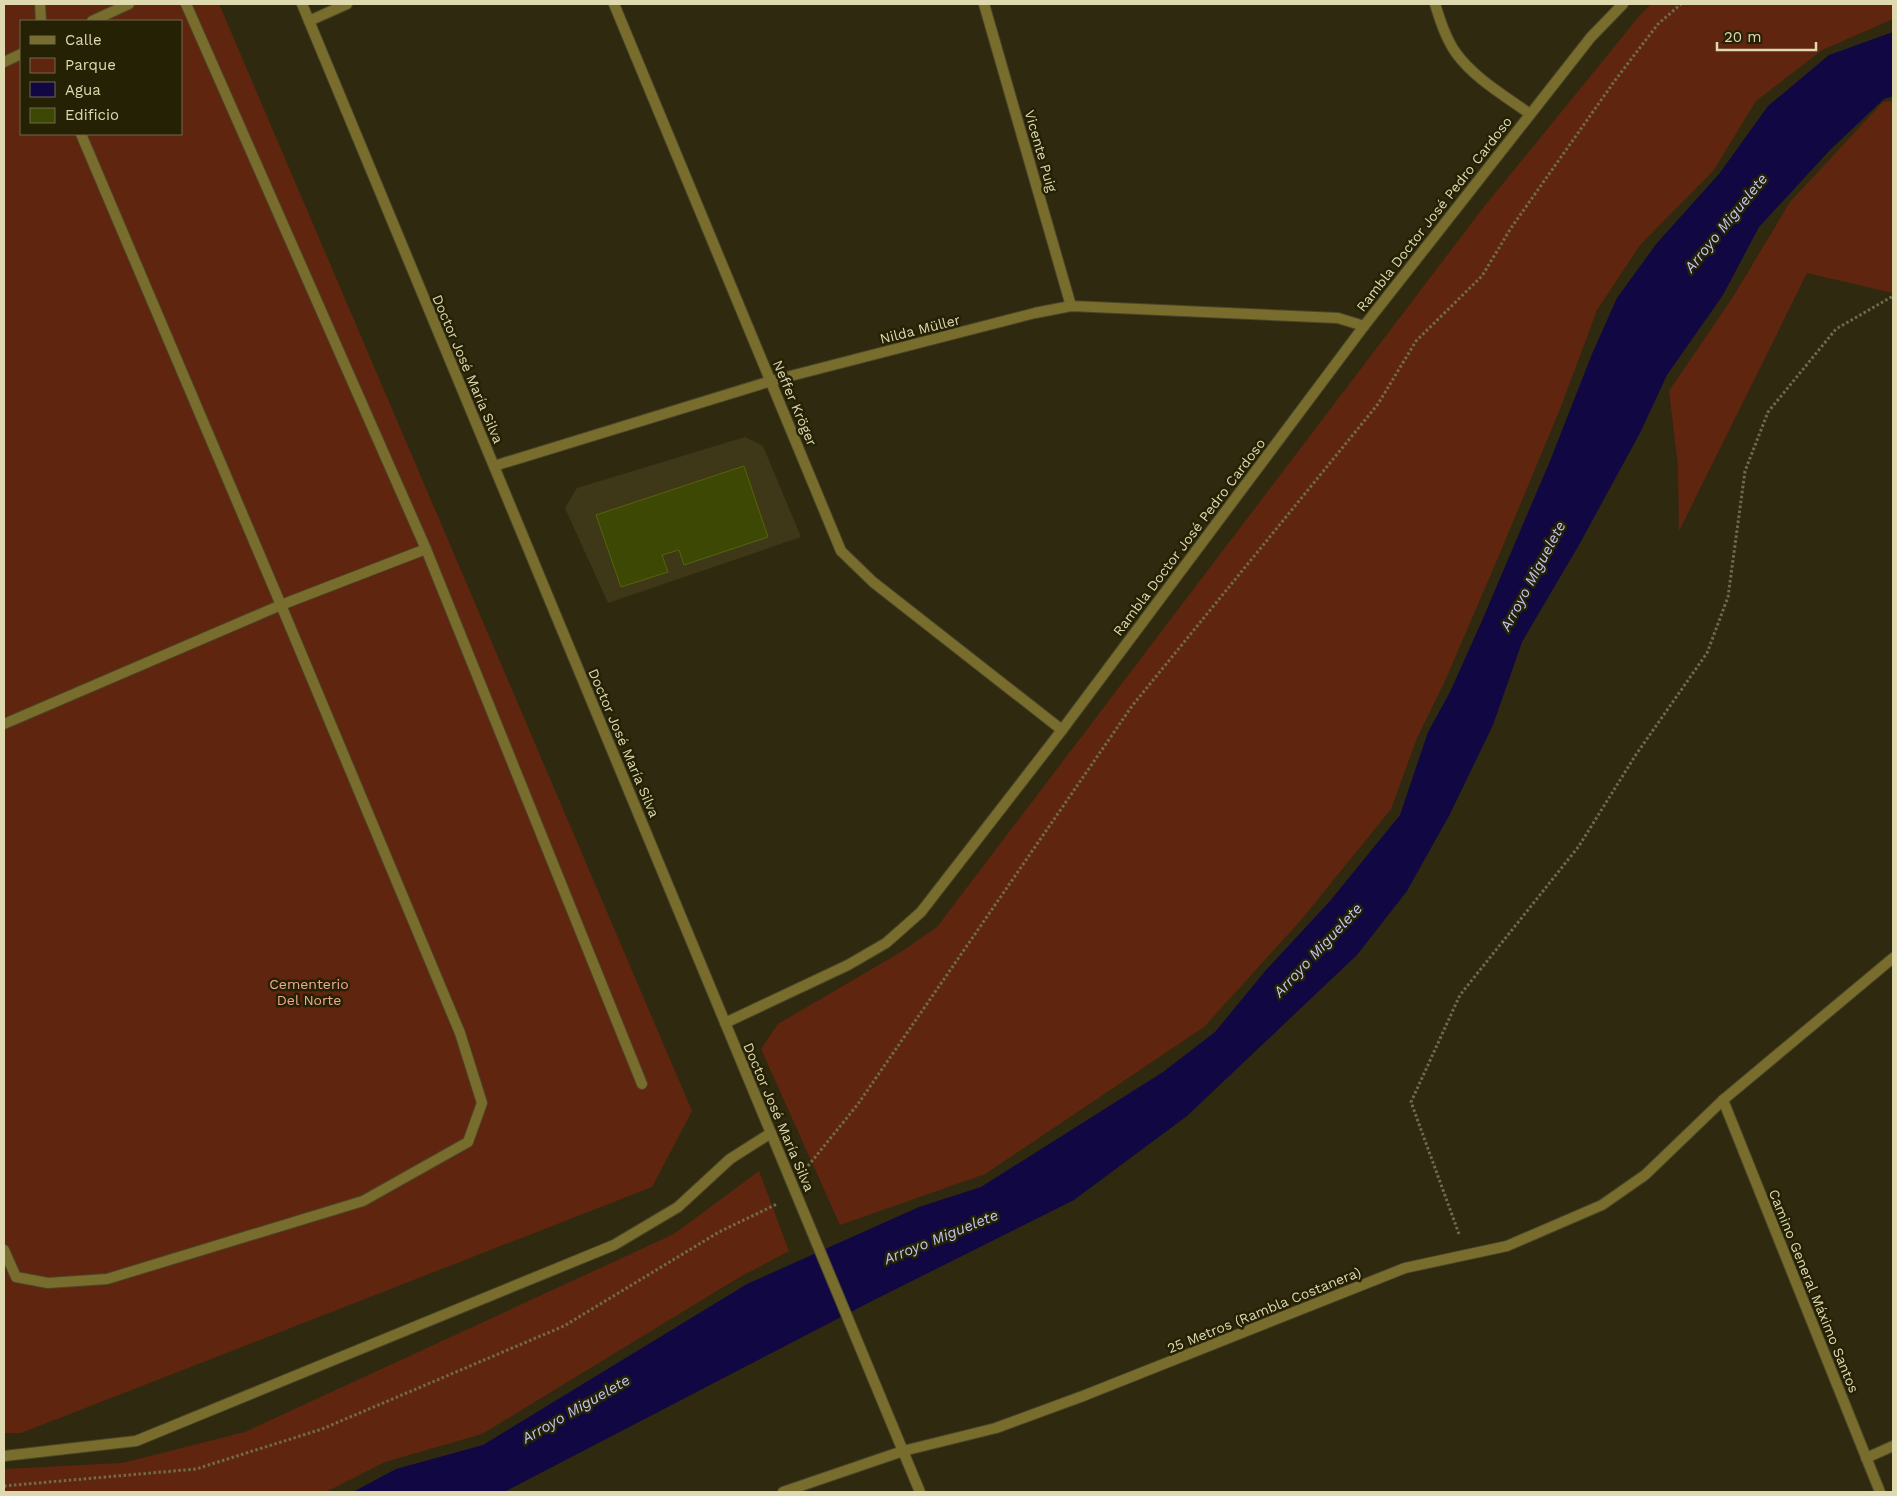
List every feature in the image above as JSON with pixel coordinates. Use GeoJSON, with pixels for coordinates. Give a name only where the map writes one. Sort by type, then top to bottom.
{"type":"FeatureCollection","features":[{"type":"Feature","properties":{"kind":"street"},"geometry":{"type":"LineString","coordinates":[[40,4],[41,20]]}},
{"type":"Feature","properties":{"kind":"street"},"geometry":{"type":"LineString","coordinates":[[94,20],[129,4]]}},
{"type":"Feature","properties":{"kind":"street"},"geometry":{"type":"LineString","coordinates":[[186,4],[426,549],[642,1084]]}},
{"type":"Feature","properties":{"kind":"street","name":"Doctor José María Silva"},"geometry":{"type":"LineString","coordinates":[[302,4],[920,1492]]}},
{"type":"Feature","properties":{"kind":"street"},"geometry":{"type":"LineString","coordinates":[[309,21],[346,4]]}},
{"type":"Feature","properties":{"kind":"street","name":"Neffer Kröger"},"geometry":{"type":"LineString","coordinates":[[614,4],[841,551],[874,582],[1062,730]]}},
{"type":"Feature","properties":{"kind":"street","name":"Vicente Puig"},"geometry":{"type":"LineString","coordinates":[[984,4],[1071,306]]}},
{"type":"Feature","properties":{"kind":"street"},"geometry":{"type":"LineString","coordinates":[[1435,4],[1440,21],[1456,53],[1480,79],[1530,114]]}},
{"type":"Feature","properties":{"kind":"street","name":"Rambla Doctor José Pedro Cardoso"},"geometry":{"type":"LineString","coordinates":[[725,1023],[848,965],[886,943],[921,912],[1062,730],[1364,326],[1591,37],[1624,4]]}},
{"type":"Feature","properties":{"kind":"street"},"geometry":{"type":"LineString","coordinates":[[4,62],[20,54]]}},
{"type":"Feature","properties":{"kind":"street"},"geometry":{"type":"LineString","coordinates":[[4,1250],[16,1277],[48,1283],[107,1279],[363,1201],[468,1142],[482,1103],[460,1033],[81,135]]}},
{"type":"Feature","properties":{"kind":"street","name":"Nilda Müller"},"geometry":{"type":"LineString","coordinates":[[494,466],[771,382],[1071,306],[1338,318],[1364,326]]}},
{"type":"Feature","properties":{"kind":"street"},"geometry":{"type":"LineString","coordinates":[[4,724],[281,605],[426,549]]}},
{"type":"Feature","properties":{"kind":"street","name":"25 Metros (Rambla Costanera)"},"geometry":{"type":"LineString","coordinates":[[783,1492],[903,1450],[996,1428],[1083,1396],[1405,1268],[1466,1253],[1507,1246],[1602,1205],[1645,1175],[1723,1100],[1893,958]]}},
{"type":"Feature","properties":{"kind":"street","name":"Camino General Máximo Santos"},"geometry":{"type":"LineString","coordinates":[[1723,1100],[1880,1492]]}},
{"type":"Feature","properties":{"kind":"street"},"geometry":{"type":"LineString","coordinates":[[4,1456],[136,1441],[614,1246],[678,1207],[730,1159],[771,1133]]}},
{"type":"Feature","properties":{"kind":"street"},"geometry":{"type":"LineString","coordinates":[[1866,1458],[1893,1446]]}},
{"type":"Feature","properties":{"kind":"path"},"geometry":{"type":"LineString","coordinates":[[1466,1253],[1411,1102],[1460,995],[1578,846],[1635,756],[1707,653],[1728,597],[1745,472],[1768,412],[1836,329],[1893,296]]}},
{"type":"Feature","properties":{"kind":"shaded area"},"geometry":{"type":"Polygon","coordinates":[[[745,437],[763,446],[801,537],[608,603],[565,508],[577,488],[745,437]]]}},
{"type":"Feature","properties":{"kind":"green space","name":"Cementerio Del Norte"},"geometry":{"type":"Polygon","coordinates":[[[4,4],[219,4],[692,1111],[652,1187],[21,1433],[4,1433],[4,4]]]}},
{"type":"Feature","properties":{"kind":"green space"},"geometry":{"type":"Polygon","coordinates":[[[1651,4],[1893,4],[1893,19],[1822,50],[1756,101],[1713,171],[1640,245],[1597,310],[1560,409],[1444,683],[1417,738],[1391,809],[1301,920],[1204,1027],[985,1174],[840,1225],[761,1049],[778,1024],[901,952],[937,927],[1483,208],[1651,4]]]}},
{"type":"Feature","properties":{"kind":"green space"},"geometry":{"type":"Polygon","coordinates":[[[1893,101],[1893,293],[1807,273],[1679,531],[1678,466],[1669,391],[1733,297],[1790,202],[1883,102],[1893,101]]]}},
{"type":"Feature","properties":{"kind":"green space"},"geometry":{"type":"Polygon","coordinates":[[[759,1171],[789,1251],[738,1278],[482,1434],[385,1462],[326,1492],[4,1492],[4,1469],[122,1463],[245,1432],[674,1234],[759,1171]]]}},
{"type":"Feature","properties":{"kind":"water","name":"Arroyo Miguelete"},"geometry":{"type":"Polygon","coordinates":[[[1893,32],[1893,96],[1884,99],[1830,150],[1759,227],[1723,295],[1667,375],[1640,433],[1579,545],[1522,642],[1493,725],[1450,814],[1407,891],[1357,955],[1187,1116],[1074,1200],[872,1301],[504,1492],[353,1492],[396,1469],[483,1445],[747,1284],[919,1207],[981,1187],[1163,1072],[1215,1032],[1266,970],[1330,901],[1400,815],[1428,732],[1450,692],[1481,623],[1617,298],[1657,243],[1719,174],[1768,106],[1829,55],[1893,32]]]}},
{"type":"Feature","properties":{"kind":"building"},"geometry":{"type":"Polygon","coordinates":[[[744,466],[768,537],[684,565],[679,550],[662,555],[668,572],[621,587],[596,515],[744,466]]]}}]}
